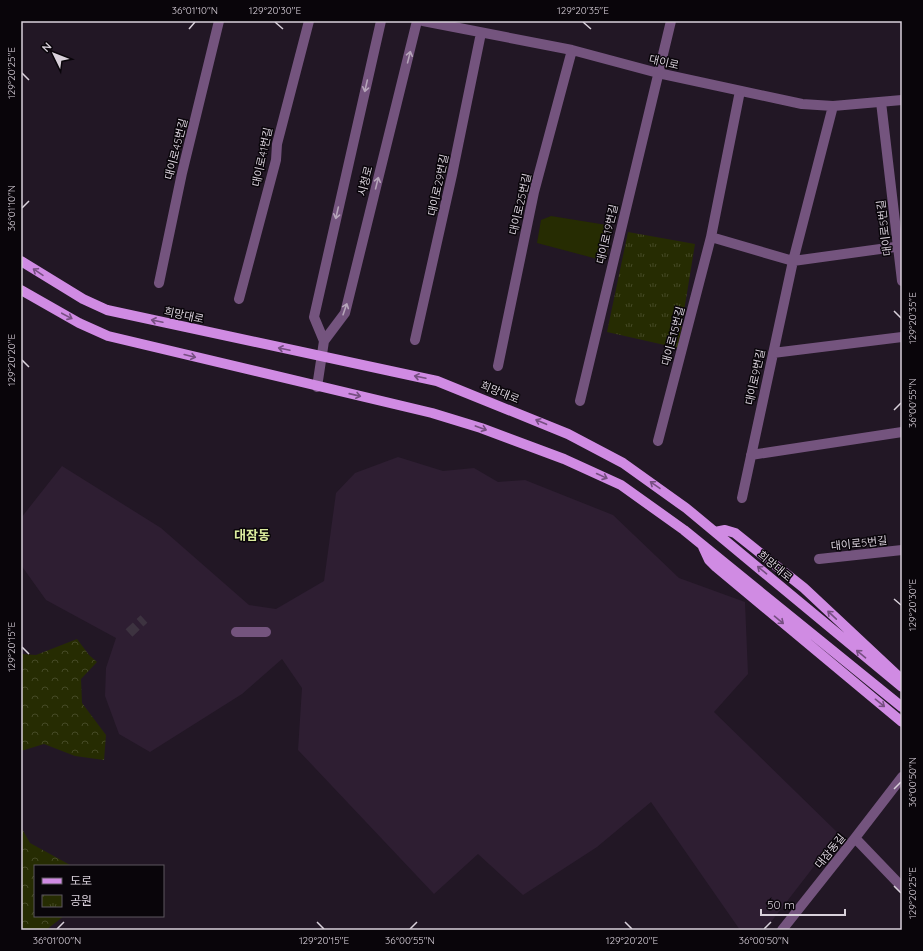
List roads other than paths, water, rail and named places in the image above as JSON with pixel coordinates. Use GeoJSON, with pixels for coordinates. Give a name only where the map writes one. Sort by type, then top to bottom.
{"type":"FeatureCollection","features":[{"type":"Feature","properties":{"kind":"main road","name":"희망대로"},"geometry":{"type":"LineString","coordinates":[[21,261],[83,299],[107,310],[437,381],[568,434],[623,463],[658,487],[715,532],[902,688]]}},
{"type":"Feature","properties":{"kind":"main road"},"geometry":{"type":"LineString","coordinates":[[21,290],[79,323],[108,336],[317,387],[432,413],[481,428],[564,459],[621,485],[656,509],[702,545],[902,707]]}},
{"type":"Feature","properties":{"kind":"main road"},"geometry":{"type":"LineString","coordinates":[[715,532],[725,530],[734,533],[804,588],[902,679]]}},
{"type":"Feature","properties":{"kind":"main road"},"geometry":{"type":"LineString","coordinates":[[702,545],[709,560],[716,567],[902,722]]}},
{"type":"Feature","properties":{"kind":"street","name":"대이로45번길"},"geometry":{"type":"LineString","coordinates":[[159,283],[182,173],[219,21]]}},
{"type":"Feature","properties":{"kind":"street","name":"대이로41번길"},"geometry":{"type":"LineString","coordinates":[[239,298],[276,160],[277,144],[309,21]]}},
{"type":"Feature","properties":{"kind":"street","name":"시청로"},"geometry":{"type":"LineString","coordinates":[[324,341],[314,317],[381,21]]}},
{"type":"Feature","properties":{"kind":"street","name":"시청로"},"geometry":{"type":"LineString","coordinates":[[317,387],[324,341],[345,313],[418,21]]}},
{"type":"Feature","properties":{"kind":"street","name":"대이로"},"geometry":{"type":"LineString","coordinates":[[423,21],[572,50],[658,73],[802,104],[833,106],[902,100]]}},
{"type":"Feature","properties":{"kind":"street","name":"대이로19번길"},"geometry":{"type":"LineString","coordinates":[[580,401],[671,21]]}},
{"type":"Feature","properties":{"kind":"street","name":"대이로29번길"},"geometry":{"type":"LineString","coordinates":[[416,340],[481,33]]}},
{"type":"Feature","properties":{"kind":"street","name":"대이로25번길"},"geometry":{"type":"LineString","coordinates":[[498,366],[534,192],[572,50]]}},
{"type":"Feature","properties":{"kind":"street","name":"대이로15번길"},"geometry":{"type":"LineString","coordinates":[[658,441],[711,237],[740,91]]}},
{"type":"Feature","properties":{"kind":"street","name":"대이로5번길"},"geometry":{"type":"LineString","coordinates":[[881,102],[900,246],[902,281]]}},
{"type":"Feature","properties":{"kind":"street","name":"대이로9번길"},"geometry":{"type":"LineString","coordinates":[[742,498],[793,261],[833,106]]}},
{"type":"Feature","properties":{"kind":"street"},"geometry":{"type":"LineString","coordinates":[[711,237],[793,261],[900,246]]}},
{"type":"Feature","properties":{"kind":"street"},"geometry":{"type":"LineString","coordinates":[[773,353],[902,338]]}},
{"type":"Feature","properties":{"kind":"street"},"geometry":{"type":"LineString","coordinates":[[751,455],[902,432]]}},
{"type":"Feature","properties":{"kind":"street","name":"대이로5번길"},"geometry":{"type":"LineString","coordinates":[[818,559],[902,550]]}},
{"type":"Feature","properties":{"kind":"street"},"geometry":{"type":"LineString","coordinates":[[236,632],[266,632]]}},
{"type":"Feature","properties":{"kind":"street"},"geometry":{"type":"LineString","coordinates":[[855,838],[902,777]]}},
{"type":"Feature","properties":{"kind":"street","name":"대잠동길"},"geometry":{"type":"LineString","coordinates":[[782,930],[855,838],[902,887]]}},
{"type":"Feature","properties":{"kind":"tunnel"},"geometry":{"type":"LineString","coordinates":[[129,633],[144,619]]}},
{"type":"Feature","properties":{"kind":"district","name":"대잠동"},"geometry":{"type":"Point","coordinates":[252,535]}}]}
